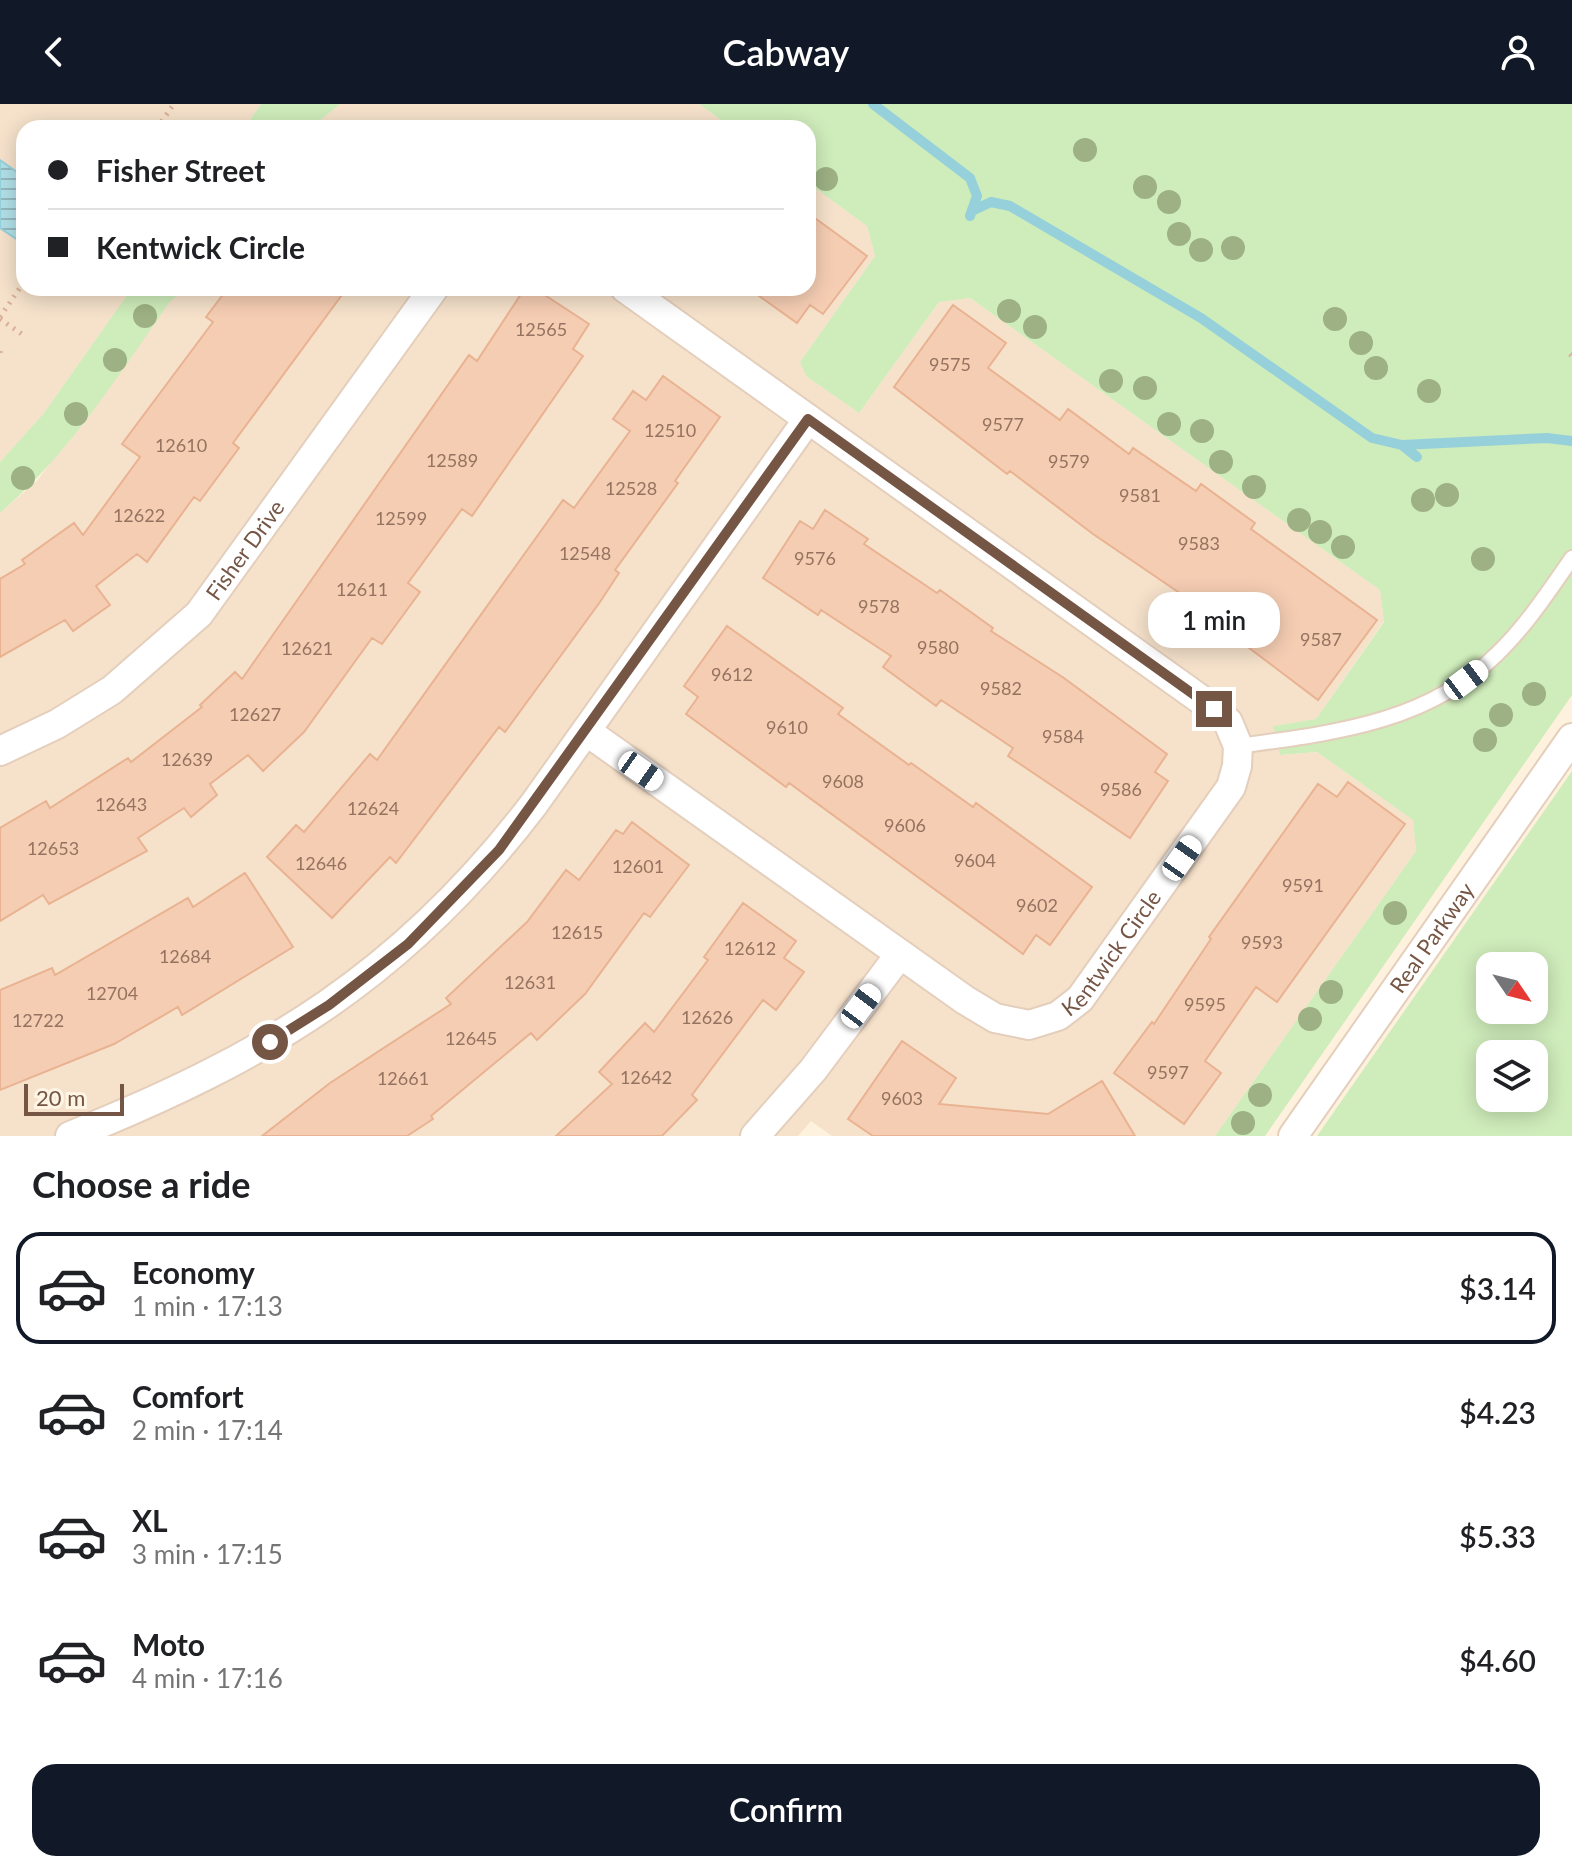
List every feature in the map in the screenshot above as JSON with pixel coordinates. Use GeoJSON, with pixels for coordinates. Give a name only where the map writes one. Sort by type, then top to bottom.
{"type":"FeatureCollection","features":[{"type":"Feature","properties":{"kind":"street","name":"Fisher Drive"},"geometry":{"type":"LineString","coordinates":[[0,751],[57,724],[112,690],[199,614],[428,296]]}},
{"type":"Feature","properties":{"kind":"street"},"geometry":{"type":"LineString","coordinates":[[636,296],[1214,709],[1228,722],[1238,746]]}},
{"type":"Feature","properties":{"kind":"street"},"geometry":{"type":"LineString","coordinates":[[70,1136],[166,1096],[250,1054],[310,1017],[385,963],[451,903],[499,850],[808,419]]}},
{"type":"Feature","properties":{"kind":"street","name":"Kentwick Circle"},"geometry":{"type":"LineString","coordinates":[[586,731],[995,1018],[1029,1025],[1058,1016],[1089,987],[1219,807],[1235,776],[1238,746]]}},
{"type":"Feature","properties":{"kind":"street","name":"Real Parkway"},"geometry":{"type":"LineString","coordinates":[[1293,1136],[1572,738]]}},
{"type":"Feature","properties":{"kind":"street"},"geometry":{"type":"LineString","coordinates":[[755,1136],[830,1048],[900,954]]}},
{"type":"Feature","properties":{"kind":"lane"},"geometry":{"type":"LineString","coordinates":[[1238,746],[1364,727],[1402,715],[1438,698],[1499,652],[1572,558]]}},
{"type":"Feature","properties":{"kind":"path"},"geometry":{"type":"LineString","coordinates":[[16,294],[0,318],[26,337]]}},
{"type":"Feature","properties":{"kind":"shaded area"},"geometry":{"type":"Polygon","coordinates":[[[0,104],[261,104],[250,120],[16,120],[16,296],[126,296],[44,413],[0,462],[0,104]]]}},
{"type":"Feature","properties":{"kind":"shaded area"},"geometry":{"type":"Polygon","coordinates":[[[340,104],[699,104],[721,120],[321,120],[340,104]]]}},
{"type":"Feature","properties":{"kind":"shaded area"},"geometry":{"type":"Polygon","coordinates":[[[816,189],[867,226],[875,256],[800,362],[806,376],[859,413],[939,302],[970,298],[1380,590],[1384,621],[1316,719],[1274,726],[1280,755],[1317,752],[1413,820],[1416,851],[1215,1136],[832,1136],[811,1121],[798,1136],[0,1136],[0,513],[37,481],[176,296],[816,296],[816,189]]]}},
{"type":"Feature","properties":{"kind":"green space"},"geometry":{"type":"Polygon","coordinates":[[[261,104],[340,104],[321,120],[250,120],[261,104]]]}},
{"type":"Feature","properties":{"kind":"green space"},"geometry":{"type":"Polygon","coordinates":[[[699,104],[1572,104],[1572,695],[1265,1136],[1215,1136],[1416,851],[1413,820],[1317,752],[1280,755],[1273,726],[1316,719],[1384,622],[1380,590],[970,298],[939,302],[859,413],[806,376],[800,362],[875,256],[867,226],[816,189],[816,120],[721,120],[699,104]]]}},
{"type":"Feature","properties":{"kind":"green space"},"geometry":{"type":"Polygon","coordinates":[[[126,296],[176,296],[70,440],[0,513],[0,462],[44,413],[126,296]]]}},
{"type":"Feature","properties":{"kind":"green space"},"geometry":{"type":"Polygon","coordinates":[[[1572,771],[1572,1136],[1317,1136],[1572,771]]]}},
{"type":"Feature","properties":{"kind":"water"},"geometry":{"type":"Polygon","coordinates":[[[0,160],[16,171],[16,239],[0,228],[0,160]]]}},
{"type":"Feature","properties":{"kind":"building"},"geometry":{"type":"Polygon","coordinates":[[[816,219],[867,256],[823,314],[810,305],[797,323],[759,296],[816,296],[816,219]]]}},
{"type":"Feature","properties":{"kind":"building"},"geometry":{"type":"Polygon","coordinates":[[[222,296],[341,296],[233,443],[239,448],[200,501],[194,497],[147,562],[137,554],[96,586],[110,605],[73,631],[65,620],[0,657],[0,579],[25,564],[22,560],[74,523],[83,535],[140,457],[122,444],[213,322],[206,317],[222,296]]]}},
{"type":"Feature","properties":{"kind":"building"},"geometry":{"type":"Polygon","coordinates":[[[520,296],[546,296],[589,324],[573,349],[583,356],[472,516],[462,509],[408,583],[420,592],[382,644],[372,638],[304,732],[263,771],[248,755],[210,784],[217,795],[191,817],[184,808],[138,838],[147,851],[49,904],[43,895],[0,921],[0,828],[46,801],[50,808],[128,758],[131,762],[202,707],[200,705],[235,672],[242,679],[469,355],[477,361],[520,296]]]}},
{"type":"Feature","properties":{"kind":"building"},"geometry":{"type":"Polygon","coordinates":[[[953,305],[1006,343],[988,368],[1060,420],[1068,409],[1129,454],[1133,448],[1196,491],[1201,484],[1255,523],[1251,529],[1377,620],[1318,700],[1204,614],[1206,611],[1093,534],[1010,471],[1007,474],[894,387],[953,305]]]}},
{"type":"Feature","properties":{"kind":"building"},"geometry":{"type":"Polygon","coordinates":[[[663,376],[720,417],[675,481],[678,483],[615,570],[619,573],[600,602],[505,732],[499,727],[396,863],[390,857],[332,918],[267,857],[296,825],[304,832],[370,754],[377,760],[563,500],[574,508],[630,431],[613,419],[633,391],[646,400],[663,376]]]}},
{"type":"Feature","properties":{"kind":"building"},"geometry":{"type":"Polygon","coordinates":[[[825,510],[868,539],[864,544],[937,593],[940,590],[993,628],[991,631],[1064,678],[1167,754],[1155,772],[1168,781],[1130,838],[1008,756],[1013,748],[941,700],[936,706],[883,667],[891,656],[821,610],[818,615],[763,578],[800,521],[813,529],[825,510]]]}},
{"type":"Feature","properties":{"kind":"building"},"geometry":{"type":"Polygon","coordinates":[[[727,626],[843,708],[838,714],[909,765],[911,763],[973,807],[976,803],[1092,887],[1050,945],[1036,935],[1023,954],[789,783],[786,787],[686,714],[698,697],[684,686],[727,626]]]}},
{"type":"Feature","properties":{"kind":"building"},"geometry":{"type":"Polygon","coordinates":[[[1348,782],[1405,824],[1277,1002],[1256,987],[1205,1061],[1221,1073],[1184,1124],[1114,1073],[1152,1022],[1154,1024],[1211,939],[1209,937],[1318,784],[1337,797],[1348,782]]]}},
{"type":"Feature","properties":{"kind":"building"},"geometry":{"type":"Polygon","coordinates":[[[632,822],[689,865],[650,917],[644,913],[585,994],[537,1040],[531,1033],[431,1116],[433,1119],[407,1136],[262,1136],[330,1083],[451,1004],[446,998],[527,922],[566,870],[579,880],[616,830],[623,834],[632,822]]]}},
{"type":"Feature","properties":{"kind":"building"},"geometry":{"type":"Polygon","coordinates":[[[245,873],[293,947],[182,1015],[178,1007],[114,1044],[0,1090],[0,990],[52,968],[55,975],[188,898],[193,907],[245,873]]]}},
{"type":"Feature","properties":{"kind":"building"},"geometry":{"type":"Polygon","coordinates":[[[743,903],[796,941],[784,958],[804,972],[776,1010],[763,1000],[692,1095],[697,1100],[662,1136],[556,1136],[612,1084],[599,1072],[645,1023],[654,1032],[708,960],[704,957],[743,903]]]}},
{"type":"Feature","properties":{"kind":"building"},"geometry":{"type":"Polygon","coordinates":[[[902,1041],[956,1078],[939,1104],[1048,1114],[1102,1081],[1135,1136],[873,1136],[848,1119],[902,1041]]]}},
{"type":"Feature","properties":{"kind":"waterway"},"geometry":{"type":"LineString","coordinates":[[873,104],[970,178],[977,196],[970,216]]}},
{"type":"Feature","properties":{"kind":"waterway"},"geometry":{"type":"LineString","coordinates":[[974,210],[991,202],[1010,206],[1201,318],[1372,438],[1402,445],[1417,457]]}},
{"type":"Feature","properties":{"kind":"waterway"},"geometry":{"type":"LineString","coordinates":[[1402,445],[1547,438],[1572,441]]}},
{"type":"Feature","properties":{"kind":"route"},"geometry":{"type":"LineString","coordinates":[[270,1042],[329,1005],[408,944],[460,894],[499,850],[808,419],[1214,709]]}}]}
